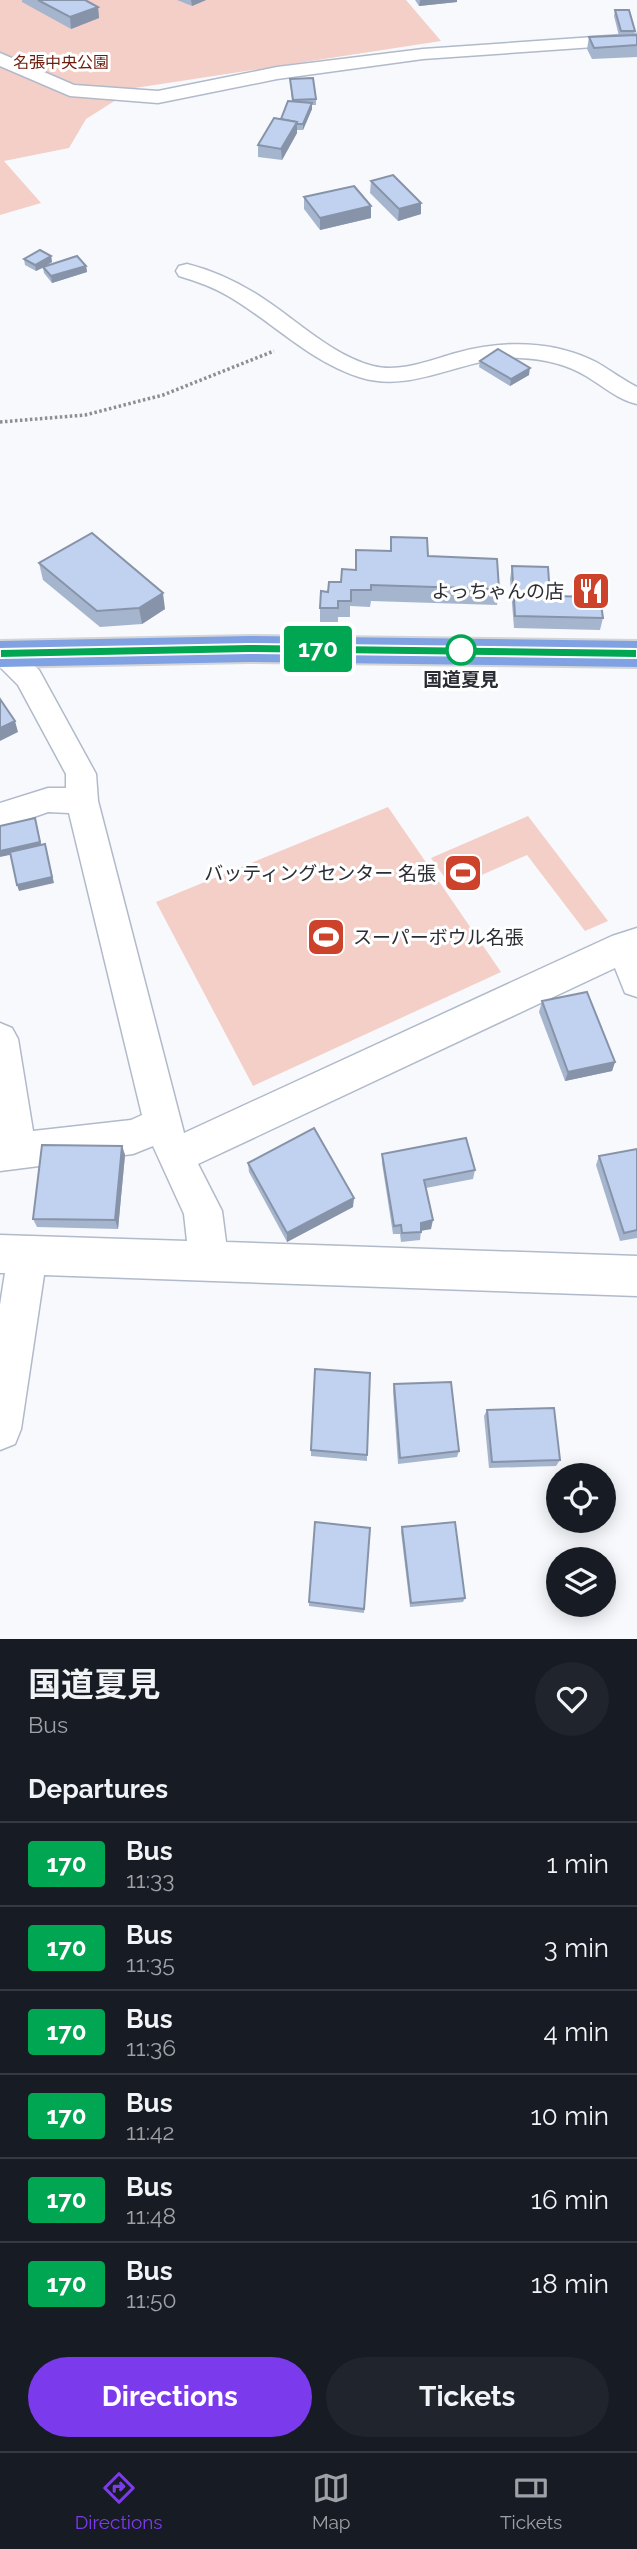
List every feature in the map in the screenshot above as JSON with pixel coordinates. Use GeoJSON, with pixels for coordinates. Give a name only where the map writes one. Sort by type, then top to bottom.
{"type":"FeatureCollection","features":[{"type":"Feature","properties":{"kind":"highway"},"geometry":{"type":"LineString","coordinates":[[2,654],[249,649],[637,654]]}},
{"type":"Feature","properties":{"kind":"street"},"geometry":{"type":"LineString","coordinates":[[0,59],[70,90],[158,97],[277,73],[423,54],[637,39]]}},
{"type":"Feature","properties":{"kind":"street"},"geometry":{"type":"LineString","coordinates":[[187,271],[225,282],[323,350],[364,371],[393,375],[497,351],[539,352],[573,360],[637,397]]}},
{"type":"Feature","properties":{"kind":"street"},"geometry":{"type":"LineString","coordinates":[[2,654],[29,678],[81,774],[82,801],[170,1139],[188,1184],[203,1210],[209,1263]]}},
{"type":"Feature","properties":{"kind":"street"},"geometry":{"type":"LineString","coordinates":[[0,816],[48,800],[82,801]]}},
{"type":"Feature","properties":{"kind":"street"},"geometry":{"type":"LineString","coordinates":[[0,1039],[9,1152],[133,1137],[170,1139],[631,944],[637,982]]}},
{"type":"Feature","properties":{"kind":"street"},"geometry":{"type":"LineString","coordinates":[[0,1429],[14,1255],[637,1276]]}},
{"type":"Feature","properties":{"kind":"path"},"geometry":{"type":"LineString","coordinates":[[0,422],[85,415],[163,395],[268,351],[323,350]]}},
{"type":"Feature","properties":{"kind":"green space","name":"名張中央公園"},"geometry":{"type":"Polygon","coordinates":[[[0,0],[406,0],[441,41],[135,88],[86,119],[69,148],[4,161],[41,203],[0,215],[0,0]]]}},
{"type":"Feature","properties":{"kind":"green space","name":"スーパーボウル名張"},"geometry":{"type":"Polygon","coordinates":[[[388,807],[501,972],[253,1086],[156,902],[388,807]]]}},
{"type":"Feature","properties":{"kind":"green space","name":"バッティングセンター 名張"},"geometry":{"type":"Polygon","coordinates":[[[528,816],[608,921],[585,931],[527,855],[452,888],[431,858],[528,816]]]}},
{"type":"Feature","properties":{"kind":"building"},"geometry":{"type":"Polygon","coordinates":[[[38,0],[85,0],[98,7],[70,17],[38,0]]]}},
{"type":"Feature","properties":{"kind":"building"},"geometry":{"type":"Polygon","coordinates":[[[615,10],[629,10],[635,31],[621,31],[615,10]]]}},
{"type":"Feature","properties":{"kind":"building"},"geometry":{"type":"Polygon","coordinates":[[[637,35],[637,45],[594,48],[589,37],[637,35]]]}},
{"type":"Feature","properties":{"kind":"building"},"geometry":{"type":"Polygon","coordinates":[[[313,78],[316,99],[293,100],[290,79],[313,78]]]}},
{"type":"Feature","properties":{"kind":"building"},"geometry":{"type":"Polygon","coordinates":[[[288,101],[312,103],[303,124],[281,119],[288,101]]]}},
{"type":"Feature","properties":{"kind":"building"},"geometry":{"type":"Polygon","coordinates":[[[274,118],[297,122],[281,149],[258,145],[274,118]]]}},
{"type":"Feature","properties":{"kind":"building"},"geometry":{"type":"Polygon","coordinates":[[[393,175],[421,203],[399,209],[371,181],[393,175]]]}},
{"type":"Feature","properties":{"kind":"building"},"geometry":{"type":"Polygon","coordinates":[[[354,186],[371,206],[320,218],[304,197],[354,186]]]}},
{"type":"Feature","properties":{"kind":"building"},"geometry":{"type":"Polygon","coordinates":[[[40,250],[51,256],[35,265],[24,259],[40,250]]]}},
{"type":"Feature","properties":{"kind":"building"},"geometry":{"type":"Polygon","coordinates":[[[77,256],[86,266],[51,276],[43,267],[77,256]]]}},
{"type":"Feature","properties":{"kind":"building"},"geometry":{"type":"Polygon","coordinates":[[[498,349],[530,368],[511,379],[480,361],[498,349]]]}},
{"type":"Feature","properties":{"kind":"building"},"geometry":{"type":"Polygon","coordinates":[[[92,533],[163,593],[139,608],[97,611],[39,563],[92,533]]]}},
{"type":"Feature","properties":{"kind":"building"},"geometry":{"type":"Polygon","coordinates":[[[391,537],[427,538],[428,556],[497,559],[499,589],[371,585],[371,590],[351,590],[351,601],[338,601],[338,608],[320,608],[321,591],[328,592],[329,582],[341,582],[342,569],[356,570],[356,550],[391,551],[391,537]]]}},
{"type":"Feature","properties":{"kind":"building"},"geometry":{"type":"Polygon","coordinates":[[[512,566],[548,567],[550,596],[600,597],[603,618],[515,616],[512,566]]]}},
{"type":"Feature","properties":{"kind":"building"},"geometry":{"type":"Polygon","coordinates":[[[0,699],[15,721],[0,728],[0,699]]]}},
{"type":"Feature","properties":{"kind":"building"},"geometry":{"type":"Polygon","coordinates":[[[35,818],[40,842],[0,851],[0,826],[35,818]]]}},
{"type":"Feature","properties":{"kind":"building"},"geometry":{"type":"Polygon","coordinates":[[[45,844],[52,877],[17,885],[10,852],[45,844]]]}},
{"type":"Feature","properties":{"kind":"building"},"geometry":{"type":"Polygon","coordinates":[[[587,992],[615,1062],[568,1072],[542,1001],[587,992]]]}},
{"type":"Feature","properties":{"kind":"building"},"geometry":{"type":"Polygon","coordinates":[[[314,1128],[354,1198],[287,1233],[248,1163],[314,1128]]]}},
{"type":"Feature","properties":{"kind":"building"},"geometry":{"type":"Polygon","coordinates":[[[466,1138],[475,1170],[424,1180],[433,1220],[421,1223],[421,1232],[402,1233],[401,1225],[394,1226],[382,1154],[466,1138]]]}},
{"type":"Feature","properties":{"kind":"building"},"geometry":{"type":"Polygon","coordinates":[[[42,1145],[122,1146],[115,1220],[33,1219],[42,1145]]]}},
{"type":"Feature","properties":{"kind":"building"},"geometry":{"type":"Polygon","coordinates":[[[637,1149],[637,1230],[624,1233],[599,1156],[637,1149]]]}},
{"type":"Feature","properties":{"kind":"building"},"geometry":{"type":"Polygon","coordinates":[[[315,1369],[370,1373],[367,1455],[311,1450],[315,1369]]]}},
{"type":"Feature","properties":{"kind":"building"},"geometry":{"type":"Polygon","coordinates":[[[451,1382],[459,1451],[400,1458],[394,1384],[451,1382]]]}},
{"type":"Feature","properties":{"kind":"building"},"geometry":{"type":"Polygon","coordinates":[[[554,1408],[560,1460],[492,1462],[487,1410],[554,1408]]]}},
{"type":"Feature","properties":{"kind":"building"},"geometry":{"type":"Polygon","coordinates":[[[315,1522],[370,1528],[364,1609],[309,1602],[315,1522]]]}},
{"type":"Feature","properties":{"kind":"building"},"geometry":{"type":"Polygon","coordinates":[[[455,1522],[465,1598],[411,1603],[402,1527],[455,1522]]]}},
{"type":"Feature","properties":{"kind":"bus line","name":"170"},"geometry":{"type":"LineString","coordinates":[[0,654],[249,649],[637,654]]}},
{"type":"Feature","properties":{"kind":"place","name":"よっちゃんの店"},"geometry":{"type":"Point","coordinates":[591,591]}},
{"type":"Feature","properties":{"kind":"place","name":"国道夏見"},"geometry":{"type":"Point","coordinates":[461,650]}},
{"type":"Feature","properties":{"kind":"place","name":"バッティングセンター 名張"},"geometry":{"type":"Point","coordinates":[463,873]}},
{"type":"Feature","properties":{"kind":"place","name":"スーパーボウル名張"},"geometry":{"type":"Point","coordinates":[326,937]}}]}
